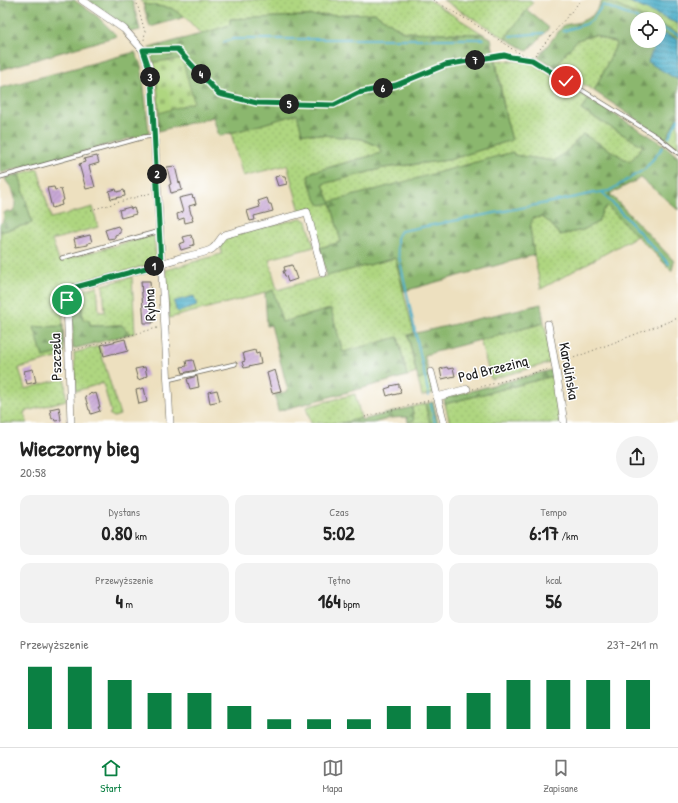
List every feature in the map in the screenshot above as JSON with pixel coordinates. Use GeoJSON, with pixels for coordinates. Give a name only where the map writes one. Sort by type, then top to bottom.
{"type":"FeatureCollection","features":[{"type":"Feature","properties":{"kind":"street","name":"Rybna"},"geometry":{"type":"LineString","coordinates":[[82,0],[124,29],[143,50],[149,68],[152,90],[170,423]]}},
{"type":"Feature","properties":{"kind":"street","name":"Pszczela"},"geometry":{"type":"LineString","coordinates":[[72,423],[67,300],[69,293],[76,287],[207,251],[216,245],[220,238],[224,235],[307,212],[323,273]]}},
{"type":"Feature","properties":{"kind":"street","name":"Karolińska"},"geometry":{"type":"LineString","coordinates":[[548,324],[564,423]]}},
{"type":"Feature","properties":{"kind":"street"},"geometry":{"type":"LineString","coordinates":[[431,372],[444,423]]}},
{"type":"Feature","properties":{"kind":"street","name":"Pod Brzeziną"},"geometry":{"type":"LineString","coordinates":[[438,397],[467,389]]}},
{"type":"Feature","properties":{"kind":"lane"},"geometry":{"type":"LineString","coordinates":[[532,60],[658,138],[678,153]]}},
{"type":"Feature","properties":{"kind":"lane"},"geometry":{"type":"LineString","coordinates":[[0,177],[144,137],[154,136]]}},
{"type":"Feature","properties":{"kind":"lane"},"geometry":{"type":"LineString","coordinates":[[62,258],[160,231]]}},
{"type":"Feature","properties":{"kind":"lane"},"geometry":{"type":"LineString","coordinates":[[167,380],[235,364]]}},
{"type":"Feature","properties":{"kind":"path"},"geometry":{"type":"LineString","coordinates":[[136,0],[145,32],[143,50],[177,49],[219,94],[257,103],[334,105],[358,93],[396,85],[445,65],[504,55],[532,60]]}},
{"type":"Feature","properties":{"kind":"path"},"geometry":{"type":"LineString","coordinates":[[433,0],[532,60]]}},
{"type":"Feature","properties":{"kind":"path"},"geometry":{"type":"LineString","coordinates":[[532,60],[581,0]]}},
{"type":"Feature","properties":{"kind":"path"},"geometry":{"type":"LineString","coordinates":[[91,210],[158,192]]}},
{"type":"Feature","properties":{"kind":"path","name":"Pod Brzeziną"},"geometry":{"type":"LineString","coordinates":[[467,389],[556,367],[562,362],[678,318]]}},
{"type":"Feature","properties":{"kind":"path"},"geometry":{"type":"LineString","coordinates":[[69,352],[164,326]]}},
{"type":"Feature","properties":{"kind":"path"},"geometry":{"type":"LineString","coordinates":[[365,417],[438,397]]}},
{"type":"Feature","properties":{"kind":"green space"},"geometry":{"type":"Polygon","coordinates":[[[0,0],[74,0],[98,17],[117,36],[0,70],[0,0]]]}},
{"type":"Feature","properties":{"kind":"green space"},"geometry":{"type":"Polygon","coordinates":[[[88,0],[132,0],[140,30],[130,32],[115,19],[88,0]]]}},
{"type":"Feature","properties":{"kind":"green space"},"geometry":{"type":"Polygon","coordinates":[[[141,0],[429,0],[483,34],[404,32],[375,13],[230,19],[230,25],[201,34],[185,17],[171,8],[143,4],[141,0]]]}},
{"type":"Feature","properties":{"kind":"green space"},"geometry":{"type":"Polygon","coordinates":[[[443,0],[530,0],[533,2],[505,38],[443,0]]]}},
{"type":"Feature","properties":{"kind":"green space"},"geometry":{"type":"Polygon","coordinates":[[[603,0],[632,12],[630,12],[630,48],[666,48],[666,27],[678,33],[678,115],[666,139],[594,91],[617,43],[595,35],[577,40],[556,67],[538,57],[564,25],[580,22],[592,16],[603,0]]]}},
{"type":"Feature","properties":{"kind":"green space"},"geometry":{"type":"Polygon","coordinates":[[[605,0],[625,0],[652,12],[632,12],[605,0]]]}},
{"type":"Feature","properties":{"kind":"green space"},"geometry":{"type":"Polygon","coordinates":[[[143,4],[171,8],[185,17],[150,27],[143,4]]]}},
{"type":"Feature","properties":{"kind":"green space"},"geometry":{"type":"Polygon","coordinates":[[[527,10],[549,28],[528,51],[505,38],[527,10]]]}},
{"type":"Feature","properties":{"kind":"green space"},"geometry":{"type":"Polygon","coordinates":[[[375,13],[404,32],[483,34],[491,38],[506,118],[512,140],[449,160],[384,168],[323,184],[330,202],[513,152],[514,155],[554,161],[567,151],[583,134],[630,162],[643,146],[581,110],[589,99],[663,144],[678,157],[678,210],[641,178],[610,194],[674,261],[672,271],[607,206],[602,212],[598,222],[583,230],[560,235],[549,222],[542,217],[533,218],[530,227],[534,255],[404,291],[395,258],[327,276],[319,248],[341,242],[331,203],[322,205],[319,204],[314,195],[308,177],[312,172],[381,153],[379,147],[362,139],[302,133],[297,114],[219,136],[213,117],[158,131],[157,89],[149,48],[230,25],[230,19],[375,13]]]}},
{"type":"Feature","properties":{"kind":"green space"},"geometry":{"type":"Polygon","coordinates":[[[666,19],[678,24],[678,33],[666,27],[666,19]]]}},
{"type":"Feature","properties":{"kind":"green space"},"geometry":{"type":"Polygon","coordinates":[[[595,35],[617,43],[594,91],[556,67],[577,40],[595,35]]]}},
{"type":"Feature","properties":{"kind":"green space"},"geometry":{"type":"Polygon","coordinates":[[[135,52],[141,65],[149,133],[0,173],[0,88],[135,52]]]}},
{"type":"Feature","properties":{"kind":"green space"},"geometry":{"type":"Polygon","coordinates":[[[182,59],[194,102],[159,113],[154,62],[182,59]]]}},
{"type":"Feature","properties":{"kind":"green space"},"geometry":{"type":"Polygon","coordinates":[[[496,60],[531,63],[589,99],[581,110],[643,146],[630,162],[583,134],[567,151],[554,161],[514,155],[513,152],[331,203],[341,242],[319,248],[310,208],[300,211],[287,165],[243,176],[231,133],[298,114],[302,133],[362,139],[379,147],[381,153],[312,172],[308,176],[310,185],[319,204],[330,202],[323,184],[384,168],[449,160],[512,140],[506,118],[496,60]]]}},
{"type":"Feature","properties":{"kind":"green space"},"geometry":{"type":"Polygon","coordinates":[[[678,115],[678,148],[666,139],[678,115]]]}},
{"type":"Feature","properties":{"kind":"green space"},"geometry":{"type":"Polygon","coordinates":[[[38,169],[51,218],[93,207],[98,227],[52,240],[59,261],[154,235],[156,263],[65,288],[62,292],[63,326],[35,328],[43,357],[64,352],[64,356],[19,368],[25,389],[65,378],[66,400],[24,412],[27,423],[0,423],[0,232],[32,223],[19,174],[38,169]]]}},
{"type":"Feature","properties":{"kind":"green space"},"geometry":{"type":"Polygon","coordinates":[[[19,174],[32,223],[0,232],[0,224],[3,221],[4,213],[7,211],[13,212],[15,206],[13,192],[5,178],[19,174]]]}},
{"type":"Feature","properties":{"kind":"green space"},"geometry":{"type":"Polygon","coordinates":[[[607,206],[637,236],[541,289],[530,227],[532,218],[542,217],[549,222],[560,235],[583,230],[598,222],[602,212],[607,206]]]}},
{"type":"Feature","properties":{"kind":"green space"},"geometry":{"type":"Polygon","coordinates":[[[301,218],[307,221],[314,247],[269,259],[277,290],[395,258],[414,333],[408,335],[416,373],[407,376],[398,337],[343,353],[331,309],[282,322],[273,290],[169,318],[166,270],[221,254],[221,242],[223,238],[301,218]]]}},
{"type":"Feature","properties":{"kind":"green space"},"geometry":{"type":"Polygon","coordinates":[[[132,277],[135,333],[130,334],[122,325],[98,326],[83,320],[81,301],[75,299],[72,300],[77,292],[97,286],[99,312],[105,312],[103,285],[132,277]]]}},
{"type":"Feature","properties":{"kind":"green space"},"geometry":{"type":"Polygon","coordinates":[[[273,290],[282,322],[331,309],[343,352],[398,337],[407,376],[278,411],[275,395],[288,391],[271,325],[267,326],[265,293],[273,290]]]}},
{"type":"Feature","properties":{"kind":"green space"},"geometry":{"type":"Polygon","coordinates":[[[75,299],[81,301],[83,320],[89,320],[90,325],[122,325],[130,334],[73,349],[72,300],[75,299]]]}},
{"type":"Feature","properties":{"kind":"green space"},"geometry":{"type":"Polygon","coordinates":[[[541,304],[544,323],[424,355],[430,377],[418,379],[408,335],[541,304]]]}},
{"type":"Feature","properties":{"kind":"green space"},"geometry":{"type":"Polygon","coordinates":[[[544,323],[553,362],[491,379],[480,340],[544,323]]]}},
{"type":"Feature","properties":{"kind":"green space"},"geometry":{"type":"Polygon","coordinates":[[[63,326],[64,352],[43,357],[34,327],[63,326]]]}},
{"type":"Feature","properties":{"kind":"green space"},"geometry":{"type":"Polygon","coordinates":[[[99,346],[120,415],[114,417],[109,414],[111,412],[103,383],[76,391],[74,353],[99,346]]]}},
{"type":"Feature","properties":{"kind":"green space"},"geometry":{"type":"Polygon","coordinates":[[[551,370],[553,376],[445,404],[444,398],[551,370]]]}},
{"type":"Feature","properties":{"kind":"green space"},"geometry":{"type":"Polygon","coordinates":[[[553,376],[560,423],[450,423],[445,404],[553,376]]]}},
{"type":"Feature","properties":{"kind":"green space"},"geometry":{"type":"Polygon","coordinates":[[[430,377],[434,393],[422,396],[418,379],[430,377]]]}},
{"type":"Feature","properties":{"kind":"green space"},"geometry":{"type":"Polygon","coordinates":[[[355,394],[361,418],[342,423],[311,423],[306,407],[355,394]]]}},
{"type":"Feature","properties":{"kind":"green space"},"geometry":{"type":"Polygon","coordinates":[[[433,402],[438,423],[430,423],[425,404],[433,402]]]}},
{"type":"Feature","properties":{"kind":"green space"},"geometry":{"type":"Polygon","coordinates":[[[425,404],[430,423],[408,423],[414,420],[412,407],[425,404]]]}},
{"type":"Feature","properties":{"kind":"green space"},"geometry":{"type":"Polygon","coordinates":[[[412,407],[414,420],[408,422],[407,417],[391,418],[373,423],[342,423],[361,418],[362,420],[412,407]]]}},
{"type":"Feature","properties":{"kind":"water"},"geometry":{"type":"Polygon","coordinates":[[[625,0],[678,0],[678,24],[666,19],[666,12],[652,12],[625,0]]]}},
{"type":"Feature","properties":{"kind":"water"},"geometry":{"type":"Polygon","coordinates":[[[666,34],[678,40],[678,80],[648,62],[653,49],[666,48],[666,34]]]}},
{"type":"Feature","properties":{"kind":"water"},"geometry":{"type":"Polygon","coordinates":[[[194,296],[197,306],[179,312],[176,310],[175,301],[194,296]]]}},
{"type":"Feature","properties":{"kind":"building"},"geometry":{"type":"Polygon","coordinates":[[[97,156],[99,163],[89,166],[95,187],[86,189],[79,164],[85,162],[84,159],[97,156]]]}},
{"type":"Feature","properties":{"kind":"building"},"geometry":{"type":"Polygon","coordinates":[[[175,166],[182,190],[171,193],[169,185],[171,184],[167,167],[175,166]]]}},
{"type":"Feature","properties":{"kind":"building"},"geometry":{"type":"Polygon","coordinates":[[[282,175],[285,177],[287,184],[278,186],[275,177],[282,175]]]}},
{"type":"Feature","properties":{"kind":"building"},"geometry":{"type":"Polygon","coordinates":[[[54,187],[55,190],[61,189],[64,200],[61,201],[62,205],[52,208],[47,188],[54,187]]]}},
{"type":"Feature","properties":{"kind":"building"},"geometry":{"type":"Polygon","coordinates":[[[116,189],[117,192],[124,190],[125,196],[111,199],[109,191],[116,189]]]}},
{"type":"Feature","properties":{"kind":"building"},"geometry":{"type":"Polygon","coordinates":[[[192,195],[196,204],[189,206],[193,221],[185,223],[184,218],[178,220],[177,214],[183,212],[179,198],[192,195]]]}},
{"type":"Feature","properties":{"kind":"building"},"geometry":{"type":"Polygon","coordinates":[[[267,198],[273,211],[254,216],[255,220],[250,221],[247,211],[260,207],[258,201],[267,198]]]}},
{"type":"Feature","properties":{"kind":"building"},"geometry":{"type":"Polygon","coordinates":[[[130,207],[131,209],[134,208],[136,214],[121,218],[119,210],[130,207]]]}},
{"type":"Feature","properties":{"kind":"building"},"geometry":{"type":"Polygon","coordinates":[[[118,226],[121,229],[120,233],[115,235],[115,238],[108,239],[105,230],[118,226]]]}},
{"type":"Feature","properties":{"kind":"building"},"geometry":{"type":"Polygon","coordinates":[[[90,235],[92,242],[88,243],[88,245],[76,247],[74,239],[90,235]]]}},
{"type":"Feature","properties":{"kind":"building"},"geometry":{"type":"Polygon","coordinates":[[[191,235],[194,245],[181,250],[179,244],[185,242],[183,237],[191,235]]]}},
{"type":"Feature","properties":{"kind":"building"},"geometry":{"type":"Polygon","coordinates":[[[292,265],[297,279],[288,282],[283,271],[285,271],[284,267],[292,265]]]}},
{"type":"Feature","properties":{"kind":"building"},"geometry":{"type":"Polygon","coordinates":[[[141,281],[150,281],[153,305],[153,323],[144,323],[141,281]]]}},
{"type":"Feature","properties":{"kind":"building"},"geometry":{"type":"Polygon","coordinates":[[[125,339],[128,351],[104,356],[101,345],[125,339]]]}},
{"type":"Feature","properties":{"kind":"building"},"geometry":{"type":"Polygon","coordinates":[[[255,350],[256,354],[259,353],[261,364],[244,368],[242,362],[245,361],[243,353],[255,350]]]}},
{"type":"Feature","properties":{"kind":"building"},"geometry":{"type":"Polygon","coordinates":[[[193,360],[196,370],[183,373],[181,367],[187,366],[186,361],[193,360]]]}},
{"type":"Feature","properties":{"kind":"building"},"geometry":{"type":"Polygon","coordinates":[[[145,367],[147,376],[138,380],[135,369],[145,367]]]}},
{"type":"Feature","properties":{"kind":"building"},"geometry":{"type":"Polygon","coordinates":[[[447,367],[448,369],[453,368],[455,376],[442,379],[440,369],[447,367]]]}},
{"type":"Feature","properties":{"kind":"building"},"geometry":{"type":"Polygon","coordinates":[[[33,369],[36,382],[27,384],[24,371],[33,369]]]}},
{"type":"Feature","properties":{"kind":"building"},"geometry":{"type":"Polygon","coordinates":[[[275,370],[281,391],[272,393],[267,373],[275,370]]]}},
{"type":"Feature","properties":{"kind":"building"},"geometry":{"type":"Polygon","coordinates":[[[197,376],[199,387],[190,389],[187,379],[197,376]]]}},
{"type":"Feature","properties":{"kind":"building"},"geometry":{"type":"Polygon","coordinates":[[[399,384],[401,393],[387,396],[385,389],[399,384]]]}},
{"type":"Feature","properties":{"kind":"building"},"geometry":{"type":"Polygon","coordinates":[[[144,388],[147,402],[139,404],[136,390],[144,388]]]}},
{"type":"Feature","properties":{"kind":"building"},"geometry":{"type":"Polygon","coordinates":[[[217,390],[220,401],[210,403],[208,392],[217,390]]]}},
{"type":"Feature","properties":{"kind":"building"},"geometry":{"type":"Polygon","coordinates":[[[91,393],[96,393],[100,411],[91,414],[85,396],[91,393]]]}},
{"type":"Feature","properties":{"kind":"building"},"geometry":{"type":"Polygon","coordinates":[[[59,407],[61,420],[55,421],[54,418],[52,419],[50,409],[59,407]]]}},
{"type":"Feature","properties":{"kind":"waterway"},"geometry":{"type":"LineString","coordinates":[[563,31],[586,24],[592,20],[603,5],[630,16]]}},
{"type":"Feature","properties":{"kind":"waterway"},"geometry":{"type":"LineString","coordinates":[[666,30],[678,35]]}},
{"type":"Feature","properties":{"kind":"waterway"},"geometry":{"type":"LineString","coordinates":[[510,36],[543,33]]}},
{"type":"Feature","properties":{"kind":"waterway"},"geometry":{"type":"LineString","coordinates":[[224,42],[233,39],[484,39]]}},
{"type":"Feature","properties":{"kind":"waterway"},"geometry":{"type":"LineString","coordinates":[[669,137],[678,119]]}},
{"type":"Feature","properties":{"kind":"waterway"},"geometry":{"type":"LineString","coordinates":[[429,396],[397,247],[397,237],[401,231],[609,191],[645,169],[663,147]]}},
{"type":"Feature","properties":{"kind":"waterway"},"geometry":{"type":"LineString","coordinates":[[602,192],[669,264]]}},
{"type":"Feature","properties":{"kind":"waterway"},"geometry":{"type":"LineString","coordinates":[[431,404],[435,423]]}},
{"type":"Feature","properties":{"kind":"route"},"geometry":{"type":"LineString","coordinates":[[67,300],[69,293],[76,287],[161,264],[152,90],[149,68],[143,50],[177,49],[219,94],[257,103],[334,105],[358,93],[396,85],[445,65],[504,55],[532,60],[566,81]]}}]}
